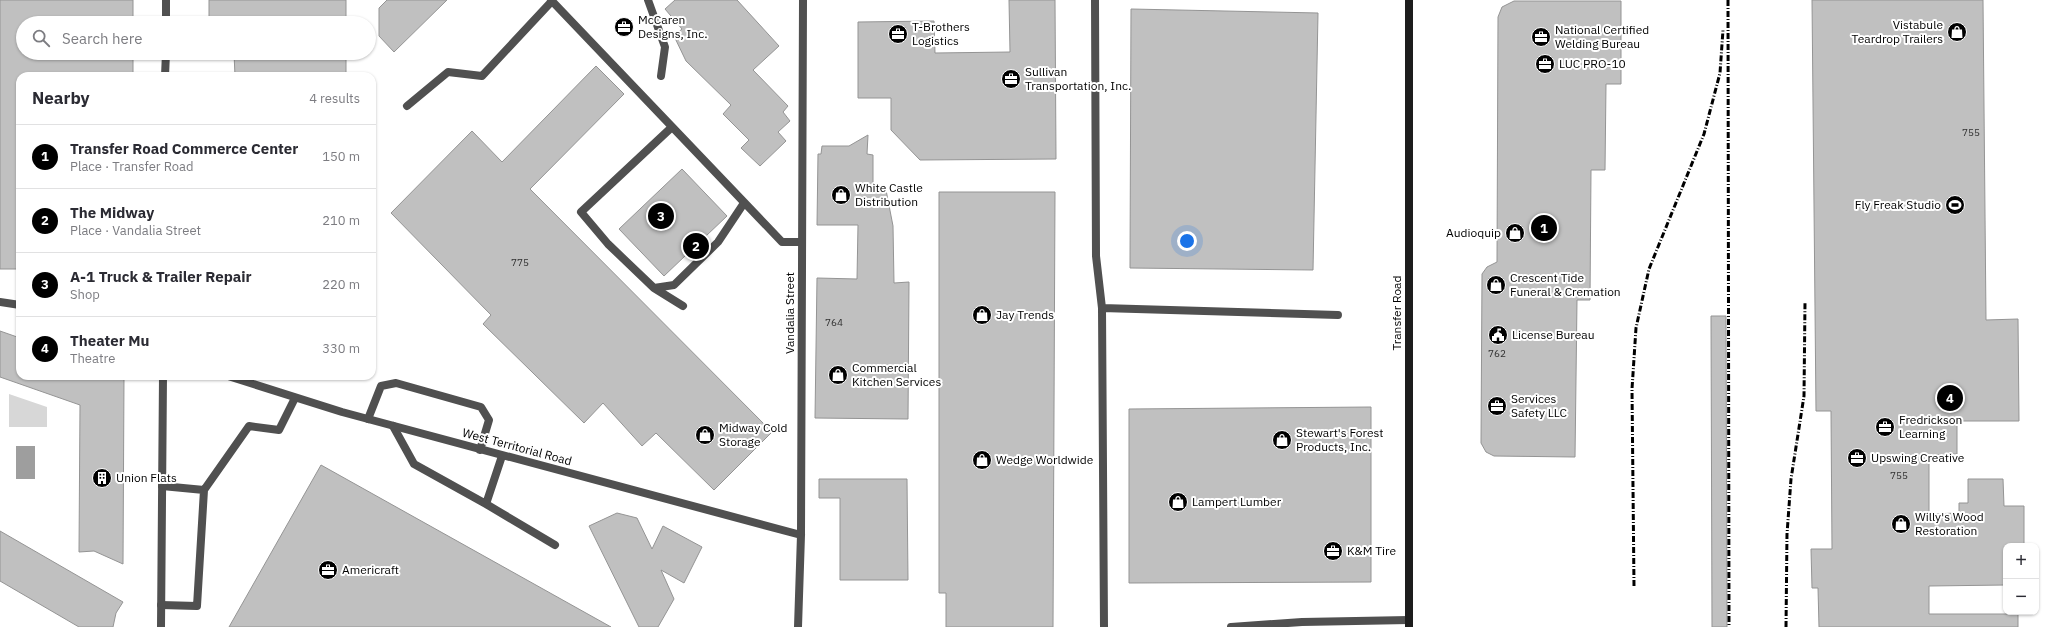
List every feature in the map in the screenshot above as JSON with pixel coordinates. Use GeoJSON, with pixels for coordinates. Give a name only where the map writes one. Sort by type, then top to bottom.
{"type":"FeatureCollection","features":[{"type":"Feature","properties":{"kind":"main road","name":"Transfer Road"},"geometry":{"type":"LineString","coordinates":[[1409,0],[1409,624]]}},
{"type":"Feature","properties":{"kind":"street"},"geometry":{"type":"LineString","coordinates":[[166,0],[166,16]]}},
{"type":"Feature","properties":{"kind":"street"},"geometry":{"type":"LineString","coordinates":[[648,0],[665,47],[661,76]]}},
{"type":"Feature","properties":{"kind":"street","name":"Vandalia Street"},"geometry":{"type":"LineString","coordinates":[[798,627],[801,535],[803,0]]}},
{"type":"Feature","properties":{"kind":"street"},"geometry":{"type":"LineString","coordinates":[[1095,0],[1096,256],[1102,308],[1104,627]]}},
{"type":"Feature","properties":{"kind":"street"},"geometry":{"type":"LineString","coordinates":[[407,106],[448,72],[482,76],[552,1],[782,242],[802,242]]}},
{"type":"Feature","properties":{"kind":"street"},"geometry":{"type":"LineString","coordinates":[[165,72],[166,60]]}},
{"type":"Feature","properties":{"kind":"street"},"geometry":{"type":"LineString","coordinates":[[672,127],[580,212],[608,244],[654,288],[683,306]]}},
{"type":"Feature","properties":{"kind":"street"},"geometry":{"type":"LineString","coordinates":[[654,288],[674,285],[718,242],[744,203]]}},
{"type":"Feature","properties":{"kind":"street"},"geometry":{"type":"LineString","coordinates":[[0,302],[16,304]]}},
{"type":"Feature","properties":{"kind":"street"},"geometry":{"type":"LineString","coordinates":[[1102,308],[1338,315]]}},
{"type":"Feature","properties":{"kind":"street"},"geometry":{"type":"LineString","coordinates":[[161,627],[163,380]]}},
{"type":"Feature","properties":{"kind":"street","name":"West Territorial Road"},"geometry":{"type":"LineString","coordinates":[[240,380],[295,398],[393,426],[801,535]]}},
{"type":"Feature","properties":{"kind":"street"},"geometry":{"type":"LineString","coordinates":[[368,419],[381,386],[396,383],[481,408],[489,420],[480,450]]}},
{"type":"Feature","properties":{"kind":"street"},"geometry":{"type":"LineString","coordinates":[[161,605],[197,606],[204,490],[249,426],[279,430],[295,398]]}},
{"type":"Feature","properties":{"kind":"street"},"geometry":{"type":"LineString","coordinates":[[393,426],[414,464],[555,545]]}},
{"type":"Feature","properties":{"kind":"street"},"geometry":{"type":"LineString","coordinates":[[486,504],[502,456]]}},
{"type":"Feature","properties":{"kind":"street"},"geometry":{"type":"LineString","coordinates":[[162,486],[204,490]]}},
{"type":"Feature","properties":{"kind":"street"},"geometry":{"type":"LineString","coordinates":[[1231,627],[1302,622],[1409,624]]}},
{"type":"Feature","properties":{"kind":"shaded area"},"geometry":{"type":"Polygon","coordinates":[[[9,394],[47,407],[47,427],[9,427],[9,394]]]}},
{"type":"Feature","properties":{"kind":"shaded area"},"geometry":{"type":"Polygon","coordinates":[[[16,446],[35,446],[35,479],[16,479],[16,446]]]}},
{"type":"Feature","properties":{"kind":"building"},"geometry":{"type":"Polygon","coordinates":[[[0,0],[133,0],[133,16],[16,16],[16,60],[133,60],[133,72],[16,72],[16,269],[0,269],[0,0]]]}},
{"type":"Feature","properties":{"kind":"building"},"geometry":{"type":"Polygon","coordinates":[[[209,0],[346,0],[346,16],[209,16],[209,0]]]}},
{"type":"Feature","properties":{"kind":"building"},"geometry":{"type":"Polygon","coordinates":[[[387,0],[447,0],[394,52],[379,36],[379,8],[387,0]]]}},
{"type":"Feature","properties":{"kind":"building"},"geometry":{"type":"Polygon","coordinates":[[[675,0],[737,0],[779,46],[753,70],[788,106],[783,112],[790,121],[778,132],[786,141],[760,166],[741,148],[749,140],[723,114],[731,105],[686,61],[674,36],[682,29],[665,9],[675,0]]]}},
{"type":"Feature","properties":{"kind":"building"},"geometry":{"type":"Polygon","coordinates":[[[1009,0],[1055,0],[1056,159],[920,160],[891,130],[891,98],[858,98],[858,22],[934,21],[935,53],[1010,52],[1009,0]]]}},
{"type":"Feature","properties":{"kind":"building"},"geometry":{"type":"Polygon","coordinates":[[[1812,0],[1983,0],[1986,320],[2018,319],[2019,421],[1957,421],[1957,454],[1929,455],[1929,514],[1959,513],[1959,503],[1968,503],[1968,479],[2003,479],[2004,506],[2024,506],[2024,543],[2003,543],[2003,585],[1929,586],[1929,614],[2018,615],[2018,627],[1819,627],[1818,588],[1812,588],[1811,549],[1832,549],[1831,411],[1816,411],[1812,0]]]}},
{"type":"Feature","properties":{"kind":"building"},"geometry":{"type":"Polygon","coordinates":[[[1514,1],[1621,1],[1621,84],[1606,84],[1605,170],[1591,170],[1590,300],[1577,300],[1575,457],[1494,456],[1486,452],[1481,443],[1482,274],[1487,267],[1497,262],[1498,17],[1502,7],[1514,1]]]}},
{"type":"Feature","properties":{"kind":"building"},"geometry":{"type":"Polygon","coordinates":[[[1131,9],[1318,13],[1313,270],[1130,268],[1131,9]]]}},
{"type":"Feature","properties":{"kind":"building"},"geometry":{"type":"Polygon","coordinates":[[[234,60],[346,60],[346,72],[235,72],[234,60]]]}},
{"type":"Feature","properties":{"kind":"building"},"geometry":{"type":"Polygon","coordinates":[[[596,66],[624,94],[530,189],[772,432],[714,490],[656,433],[642,446],[603,403],[584,423],[483,324],[491,315],[391,213],[472,131],[502,162],[596,66]]]}},
{"type":"Feature","properties":{"kind":"building"},"geometry":{"type":"Polygon","coordinates":[[[868,135],[867,154],[873,155],[873,189],[886,190],[893,226],[894,283],[909,282],[908,419],[815,418],[817,278],[857,279],[858,225],[817,225],[818,154],[821,154],[822,146],[849,146],[868,135]]]}},
{"type":"Feature","properties":{"kind":"building"},"geometry":{"type":"Polygon","coordinates":[[[682,169],[727,216],[664,276],[619,229],[682,169]]]}},
{"type":"Feature","properties":{"kind":"building"},"geometry":{"type":"Polygon","coordinates":[[[939,192],[1055,192],[1053,627],[946,627],[946,593],[939,593],[939,192]]]}},
{"type":"Feature","properties":{"kind":"building"},"geometry":{"type":"Polygon","coordinates":[[[1711,316],[1726,316],[1727,627],[1712,627],[1711,316]]]}},
{"type":"Feature","properties":{"kind":"building","name":"Union Flats"},"geometry":{"type":"Polygon","coordinates":[[[0,331],[16,337],[16,380],[124,380],[123,564],[94,551],[79,552],[80,405],[0,377],[0,331]]]}},
{"type":"Feature","properties":{"kind":"building"},"geometry":{"type":"Polygon","coordinates":[[[1371,407],[1371,582],[1129,583],[1129,409],[1371,407]]]}},
{"type":"Feature","properties":{"kind":"building"},"geometry":{"type":"Polygon","coordinates":[[[321,465],[611,627],[229,627],[321,465]]]}},
{"type":"Feature","properties":{"kind":"building"},"geometry":{"type":"Polygon","coordinates":[[[819,479],[907,479],[908,580],[840,580],[840,498],[819,498],[819,479]]]}},
{"type":"Feature","properties":{"kind":"building"},"geometry":{"type":"Polygon","coordinates":[[[617,513],[637,518],[652,549],[663,526],[702,547],[684,583],[661,570],[674,599],[658,627],[639,627],[589,526],[617,513]]]}},
{"type":"Feature","properties":{"kind":"building"},"geometry":{"type":"Polygon","coordinates":[[[0,531],[123,602],[116,613],[113,627],[79,627],[0,581],[0,531]]]}},
{"type":"Feature","properties":{"kind":"railway"},"geometry":{"type":"LineString","coordinates":[[1728,0],[1729,627]]}},
{"type":"Feature","properties":{"kind":"railway"},"geometry":{"type":"LineString","coordinates":[[1634,586],[1632,389],[1636,328],[1649,269],[1704,134],[1720,73],[1723,30]]}},
{"type":"Feature","properties":{"kind":"railway"},"geometry":{"type":"LineString","coordinates":[[1786,627],[1787,534],[1791,479],[1804,396],[1805,302]]}},
{"type":"Feature","properties":{"kind":"place","name":"McCaren Designs, Inc."},"geometry":{"type":"Point","coordinates":[624,27]}},
{"type":"Feature","properties":{"kind":"place","name":"Vistabule Teardrop Trailers"},"geometry":{"type":"Point","coordinates":[1957,32]}},
{"type":"Feature","properties":{"kind":"place","name":"T-Brothers Logistics"},"geometry":{"type":"Point","coordinates":[898,34]}},
{"type":"Feature","properties":{"kind":"place","name":"National Certified Welding Bureau"},"geometry":{"type":"Point","coordinates":[1541,37]}},
{"type":"Feature","properties":{"kind":"place","name":"LUC PRO-10"},"geometry":{"type":"Point","coordinates":[1545,64]}},
{"type":"Feature","properties":{"kind":"place","name":"Sullivan Transportation, Inc."},"geometry":{"type":"Point","coordinates":[1011,79]}},
{"type":"Feature","properties":{"kind":"place","name":"White Castle Distribution"},"geometry":{"type":"Point","coordinates":[841,195]}},
{"type":"Feature","properties":{"kind":"place","name":"Fly Freak Studio"},"geometry":{"type":"Point","coordinates":[1955,205]}},
{"type":"Feature","properties":{"kind":"place","name":"A-1 Truck & Trailer Repair"},"geometry":{"type":"Point","coordinates":[661,216]}},
{"type":"Feature","properties":{"kind":"place","name":"Transfer Road Commerce Center"},"geometry":{"type":"Point","coordinates":[1544,228]}},
{"type":"Feature","properties":{"kind":"place","name":"Audioquip"},"geometry":{"type":"Point","coordinates":[1515,233]}},
{"type":"Feature","properties":{"kind":"place","name":"The Midway"},"geometry":{"type":"Point","coordinates":[696,246]}},
{"type":"Feature","properties":{"kind":"place","name":"Crescent Tide Funeral & Cremation"},"geometry":{"type":"Point","coordinates":[1496,285]}},
{"type":"Feature","properties":{"kind":"place","name":"Jay Trends"},"geometry":{"type":"Point","coordinates":[982,315]}},
{"type":"Feature","properties":{"kind":"place","name":"License Bureau"},"geometry":{"type":"Point","coordinates":[1498,335]}},
{"type":"Feature","properties":{"kind":"place","name":"Commercial Kitchen Services"},"geometry":{"type":"Point","coordinates":[838,375]}},
{"type":"Feature","properties":{"kind":"place","name":"Theater Mu"},"geometry":{"type":"Point","coordinates":[1950,398]}},
{"type":"Feature","properties":{"kind":"place","name":"Services Safety LLC"},"geometry":{"type":"Point","coordinates":[1497,406]}},
{"type":"Feature","properties":{"kind":"place","name":"Fredrickson Learning"},"geometry":{"type":"Point","coordinates":[1885,427]}},
{"type":"Feature","properties":{"kind":"place","name":"Midway Cold Storage"},"geometry":{"type":"Point","coordinates":[705,435]}},
{"type":"Feature","properties":{"kind":"place","name":"Stewart's Forest Products, Inc."},"geometry":{"type":"Point","coordinates":[1282,440]}},
{"type":"Feature","properties":{"kind":"place","name":"Upswing Creative"},"geometry":{"type":"Point","coordinates":[1857,458]}},
{"type":"Feature","properties":{"kind":"place","name":"Wedge Worldwide"},"geometry":{"type":"Point","coordinates":[982,460]}},
{"type":"Feature","properties":{"kind":"place","name":"Union Flats"},"geometry":{"type":"Point","coordinates":[102,478]}},
{"type":"Feature","properties":{"kind":"place","name":"Lampert Lumber"},"geometry":{"type":"Point","coordinates":[1178,502]}},
{"type":"Feature","properties":{"kind":"place","name":"Willy's Wood Restoration"},"geometry":{"type":"Point","coordinates":[1901,524]}},
{"type":"Feature","properties":{"kind":"place","name":"K&M Tire"},"geometry":{"type":"Point","coordinates":[1333,551]}},
{"type":"Feature","properties":{"kind":"place","name":"Americraft"},"geometry":{"type":"Point","coordinates":[328,570]}}]}
